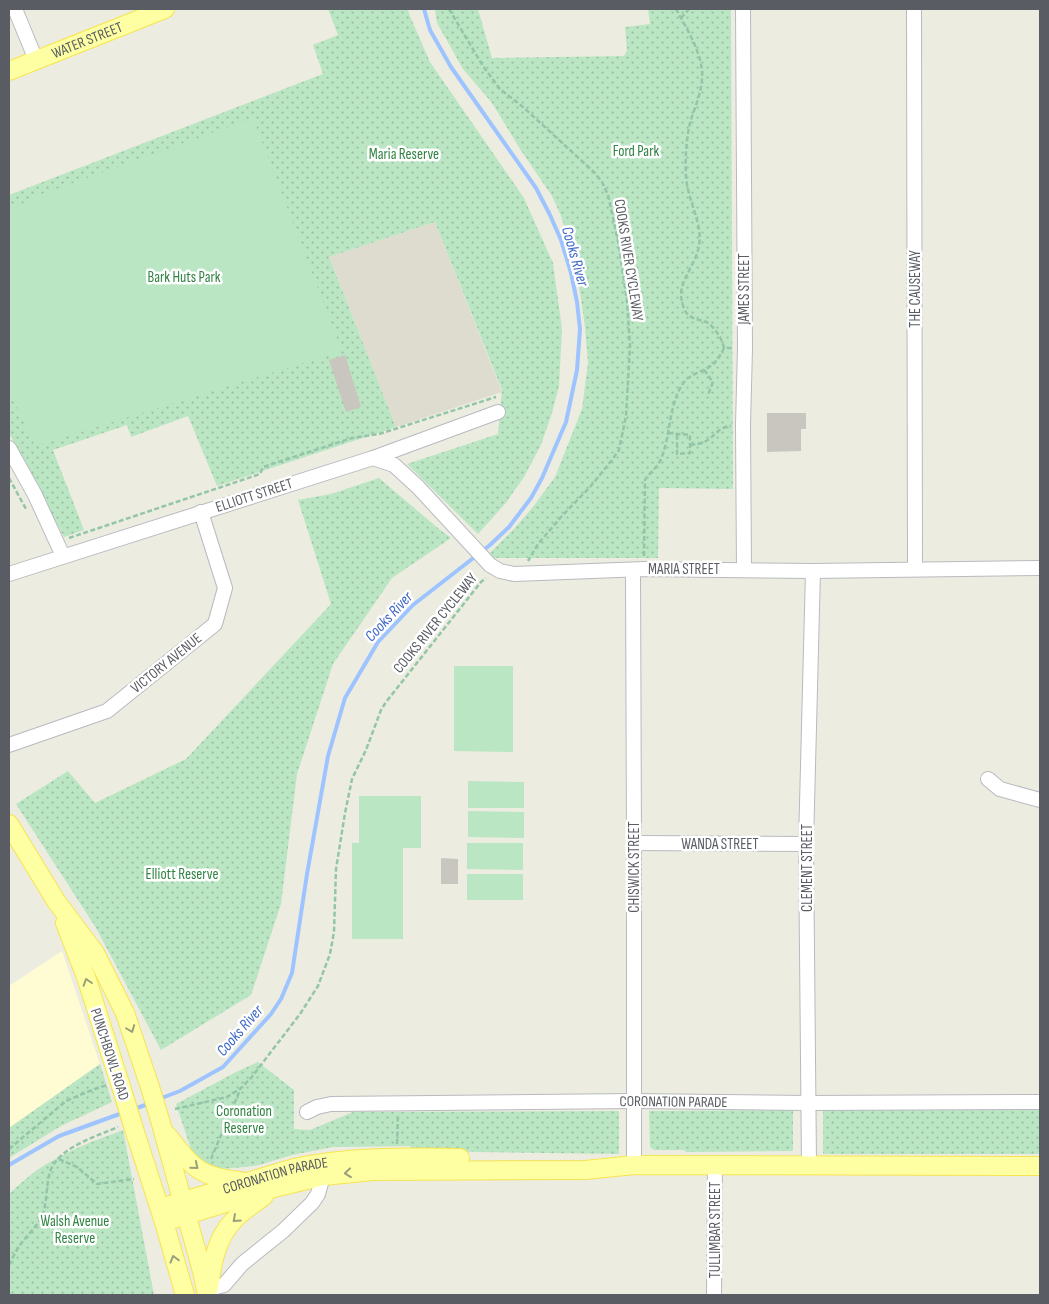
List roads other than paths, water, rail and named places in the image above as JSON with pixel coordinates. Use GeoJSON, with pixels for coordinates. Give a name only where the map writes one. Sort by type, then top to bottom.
{"type":"FeatureCollection","features":[{"type":"Feature","properties":{"kind":"main road","name":"WATER STREET"},"geometry":{"type":"LineString","coordinates":[[9,71],[165,9]]}},
{"type":"Feature","properties":{"kind":"main road","name":"PUNCHBOWL ROAD"},"geometry":{"type":"LineString","coordinates":[[9,824],[56,901],[95,953],[125,1013],[150,1087],[208,1293]]}},
{"type":"Feature","properties":{"kind":"main road","name":"PUNCHBOWL ROAD"},"geometry":{"type":"LineString","coordinates":[[56,901],[86,977],[127,1128],[162,1215],[185,1295]]}},
{"type":"Feature","properties":{"kind":"main road"},"geometry":{"type":"LineString","coordinates":[[161,1125],[184,1157],[193,1166],[216,1178],[248,1182]]}},
{"type":"Feature","properties":{"kind":"main road","name":"CORONATION PARADE"},"geometry":{"type":"LineString","coordinates":[[162,1215],[183,1201],[294,1168],[332,1161],[420,1158],[581,1159],[634,1165]]}},
{"type":"Feature","properties":{"kind":"main road","name":"CORONATION PARADE"},"geometry":{"type":"LineString","coordinates":[[183,1201],[274,1188],[323,1176],[373,1171],[585,1170],[634,1165],[1040,1166]]}},
{"type":"Feature","properties":{"kind":"main road"},"geometry":{"type":"LineString","coordinates":[[208,1293],[215,1254],[224,1231],[234,1220],[274,1188]]}},
{"type":"Feature","properties":{"kind":"street"},"geometry":{"type":"LineString","coordinates":[[16,9],[36,60]]}},
{"type":"Feature","properties":{"kind":"street","name":"JAMES STREET"},"geometry":{"type":"LineString","coordinates":[[744,9],[745,348],[742,425],[744,570]]}},
{"type":"Feature","properties":{"kind":"street","name":"THE CAUSEWAY"},"geometry":{"type":"LineString","coordinates":[[914,9],[915,569]]}},
{"type":"Feature","properties":{"kind":"street","name":"ELLIOTT STREET"},"geometry":{"type":"LineString","coordinates":[[9,574],[373,458],[498,412]]}},
{"type":"Feature","properties":{"kind":"street"},"geometry":{"type":"LineString","coordinates":[[9,448],[35,495],[63,556]]}},
{"type":"Feature","properties":{"kind":"street","name":"MARIA STREET"},"geometry":{"type":"LineString","coordinates":[[373,458],[394,465],[418,487],[493,567],[514,574],[639,569],[812,571],[1040,568]]}},
{"type":"Feature","properties":{"kind":"street","name":"VICTORY AVENUE"},"geometry":{"type":"LineString","coordinates":[[9,745],[106,711],[215,624],[225,588],[201,512]]}},
{"type":"Feature","properties":{"kind":"street","name":"CHISWICK STREET"},"geometry":{"type":"LineString","coordinates":[[634,1165],[634,843],[639,569]]}},
{"type":"Feature","properties":{"kind":"street","name":"CLEMENT STREET"},"geometry":{"type":"LineString","coordinates":[[808,1166],[806,844],[812,571]]}},
{"type":"Feature","properties":{"kind":"street"},"geometry":{"type":"LineString","coordinates":[[988,779],[1000,789],[1040,800]]}},
{"type":"Feature","properties":{"kind":"street","name":"WANDA STREET"},"geometry":{"type":"LineString","coordinates":[[634,843],[806,844]]}},
{"type":"Feature","properties":{"kind":"street","name":"CORONATION PARADE"},"geometry":{"type":"LineString","coordinates":[[307,1112],[317,1107],[332,1104],[634,1101],[808,1103],[1040,1102]]}},
{"type":"Feature","properties":{"kind":"street","name":"TULLIMBAR STREET"},"geometry":{"type":"LineString","coordinates":[[714,1295],[715,1165]]}},
{"type":"Feature","properties":{"kind":"street","name":"CORONATION PARADE"},"geometry":{"type":"LineString","coordinates":[[208,1293],[224,1285],[242,1264],[283,1231],[312,1203],[318,1194],[323,1176]]}},
{"type":"Feature","properties":{"kind":"waterway","name":"Cooks River"},"geometry":{"type":"LineString","coordinates":[[159,1099],[180,1091],[223,1067],[271,1014],[281,999],[292,973],[328,756],[345,698],[378,642],[413,605],[490,545],[509,527],[531,498],[542,478],[566,422],[577,370],[580,329],[571,273],[561,240],[536,188],[451,67],[430,30],[424,9]]}},
{"type":"Feature","properties":{"kind":"waterway","name":"Cooks River"},"geometry":{"type":"LineString","coordinates":[[134,1109],[151,1103]]}},
{"type":"Feature","properties":{"kind":"waterway","name":"Cooks River"},"geometry":{"type":"LineString","coordinates":[[9,1165],[59,1136],[125,1112]]}},
{"type":"Feature","properties":{"kind":"park label","name":"Ford Park"},"geometry":{"type":"Point","coordinates":[636,151]}},
{"type":"Feature","properties":{"kind":"park label","name":"Maria Reserve"},"geometry":{"type":"Point","coordinates":[404,154]}},
{"type":"Feature","properties":{"kind":"park label","name":"Bark Huts Park"},"geometry":{"type":"Point","coordinates":[184,277]}},
{"type":"Feature","properties":{"kind":"park label","name":"Elliott Reserve"},"geometry":{"type":"Point","coordinates":[182,874]}},
{"type":"Feature","properties":{"kind":"park label","name":"Coronation Reserve"},"geometry":{"type":"Point","coordinates":[244,1120]}},
{"type":"Feature","properties":{"kind":"park label","name":"Walsh Avenue Reserve"},"geometry":{"type":"Point","coordinates":[75,1230]}}]}
